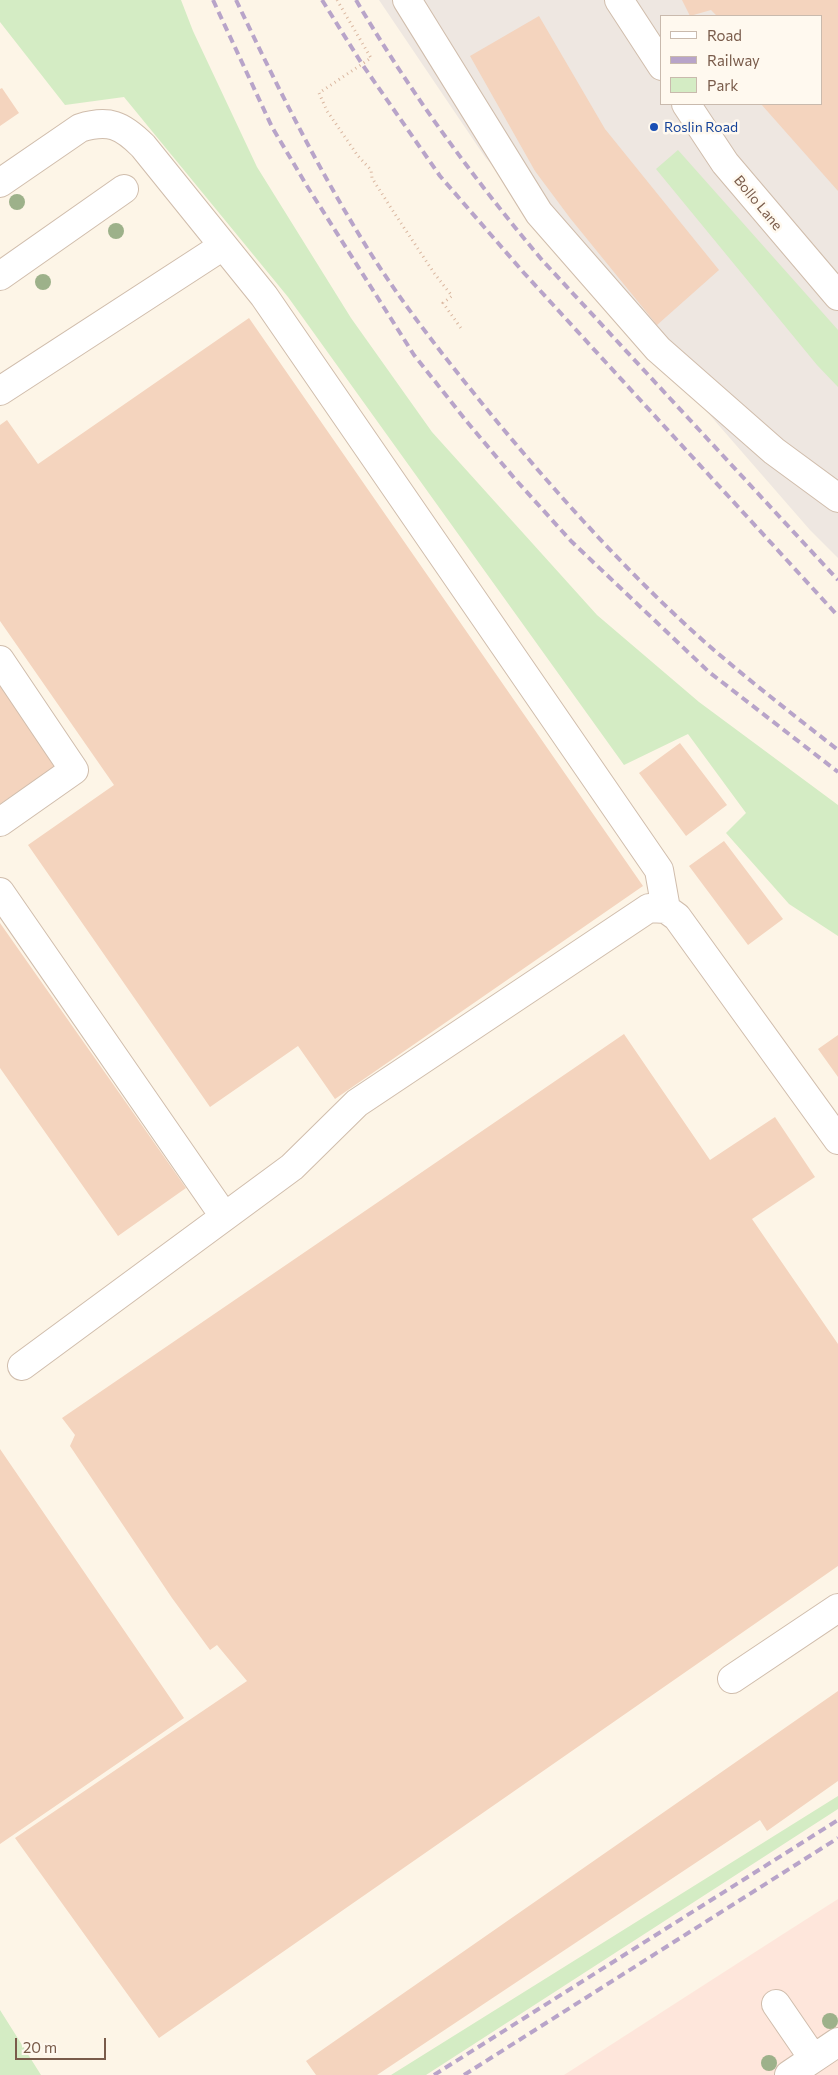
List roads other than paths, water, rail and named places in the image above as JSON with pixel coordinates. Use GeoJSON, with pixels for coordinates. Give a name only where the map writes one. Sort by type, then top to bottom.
{"type":"FeatureCollection","features":[{"type":"Feature","properties":{"kind":"street"},"geometry":{"type":"LineString","coordinates":[[407,0],[545,220],[658,350],[774,451],[838,498]]}},
{"type":"Feature","properties":{"kind":"street"},"geometry":{"type":"LineString","coordinates":[[619,0],[660,63]]}},
{"type":"Feature","properties":{"kind":"street","name":"Bollo Lane"},"geometry":{"type":"LineString","coordinates":[[687,105],[725,163],[838,296]]}},
{"type":"Feature","properties":{"kind":"street"},"geometry":{"type":"LineString","coordinates":[[0,183],[80,128],[93,124],[110,123],[128,131],[143,146],[264,296],[659,870],[666,909]]}},
{"type":"Feature","properties":{"kind":"street"},"geometry":{"type":"LineString","coordinates":[[0,276],[124,189]]}},
{"type":"Feature","properties":{"kind":"street"},"geometry":{"type":"LineString","coordinates":[[0,391],[223,246]]}},
{"type":"Feature","properties":{"kind":"street"},"geometry":{"type":"LineString","coordinates":[[0,660],[74,770],[0,822]]}},
{"type":"Feature","properties":{"kind":"street"},"geometry":{"type":"LineString","coordinates":[[0,892],[224,1216]]}},
{"type":"Feature","properties":{"kind":"street"},"geometry":{"type":"LineString","coordinates":[[22,1366],[292,1166],[357,1103],[649,908],[666,909],[677,916],[838,1140]]}},
{"type":"Feature","properties":{"kind":"street"},"geometry":{"type":"LineString","coordinates":[[732,1679],[838,1608]]}},
{"type":"Feature","properties":{"kind":"street"},"geometry":{"type":"LineString","coordinates":[[776,2004],[813,2058]]}},
{"type":"Feature","properties":{"kind":"street"},"geometry":{"type":"LineString","coordinates":[[789,2075],[838,2042]]}},
{"type":"Feature","properties":{"kind":"railway"},"geometry":{"type":"LineString","coordinates":[[213,0],[272,127],[307,186],[414,355],[468,423],[571,541],[709,672],[838,772]]}},
{"type":"Feature","properties":{"kind":"railway"},"geometry":{"type":"LineString","coordinates":[[236,0],[298,125],[348,216],[396,291],[460,376],[567,503],[644,585],[715,651],[838,750]]}},
{"type":"Feature","properties":{"kind":"railway"},"geometry":{"type":"LineString","coordinates":[[322,0],[362,64],[440,176],[524,273],[838,616]]}},
{"type":"Feature","properties":{"kind":"railway"},"geometry":{"type":"LineString","coordinates":[[356,0],[398,68],[443,134],[491,198],[542,260],[838,580]]}},
{"type":"Feature","properties":{"kind":"railway"},"geometry":{"type":"LineString","coordinates":[[434,2075],[838,1820]]}},
{"type":"Feature","properties":{"kind":"railway"},"geometry":{"type":"LineString","coordinates":[[464,2075],[838,1838]]}},
{"type":"Feature","properties":{"kind":"place","name":"Roslin Road"},"geometry":{"type":"Point","coordinates":[654,127]}}]}
